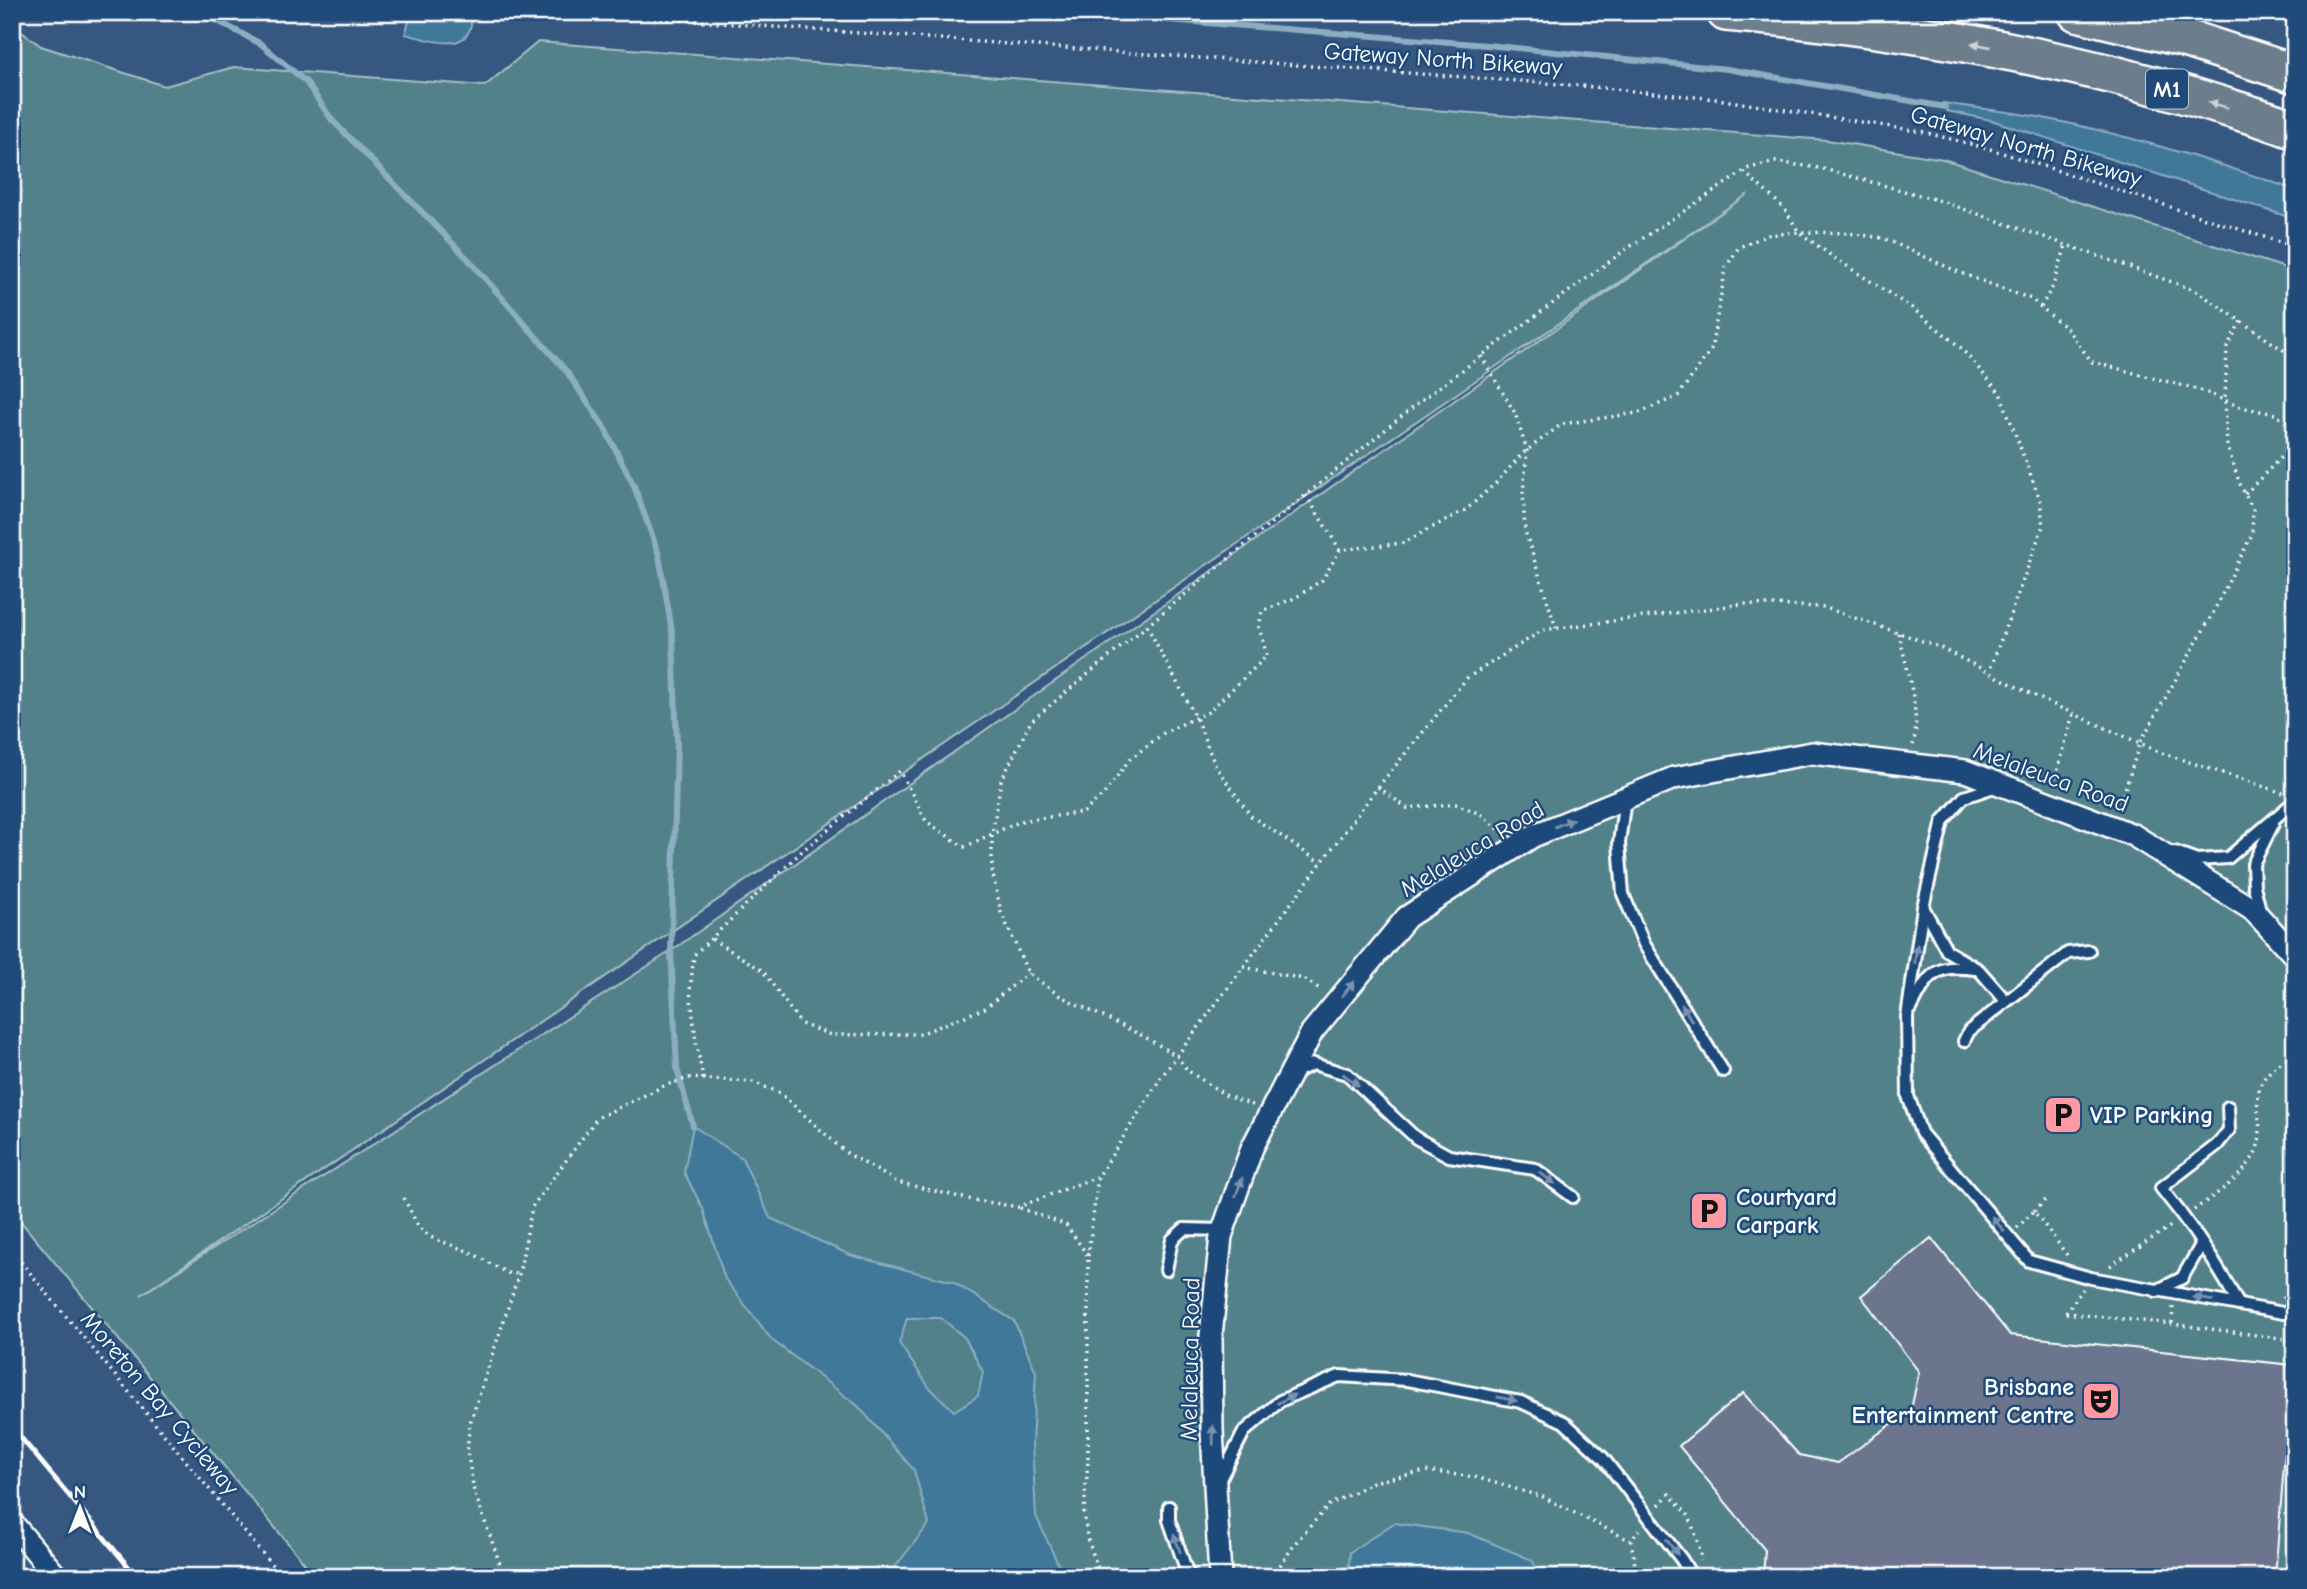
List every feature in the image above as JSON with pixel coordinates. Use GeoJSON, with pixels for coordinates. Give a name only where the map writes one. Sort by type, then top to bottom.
{"type":"FeatureCollection","features":[{"type":"Feature","properties":{"kind":"highway","name":"M1"},"geometry":{"type":"LineString","coordinates":[[1726,12],[1817,20],[1931,35],[2048,59],[2154,85],[2291,130]]}},
{"type":"Feature","properties":{"kind":"highway","name":"M1"},"geometry":{"type":"LineString","coordinates":[[2077,12],[2181,37],[2295,74]]}},
{"type":"Feature","properties":{"kind":"street","name":"Melaleuca Road"},"geometry":{"type":"LineString","coordinates":[[1220,1577],[1211,1336],[1223,1230],[1252,1148],[1312,1032],[1407,917],[1533,836],[1674,778],[1812,753],[1965,771],[2133,835],[2253,910],[2295,956]]}},
{"type":"Feature","properties":{"kind":"street"},"geometry":{"type":"LineString","coordinates":[[12,1523],[57,1577]]}},
{"type":"Feature","properties":{"kind":"lane"},"geometry":{"type":"LineString","coordinates":[[2001,785],[1964,797],[1942,821],[1923,908],[1907,1017],[1908,1096],[1922,1133],[2029,1261],[2091,1278],[2156,1291],[2283,1313],[2295,1311]]}},
{"type":"Feature","properties":{"kind":"lane"},"geometry":{"type":"LineString","coordinates":[[1625,798],[1619,843],[1623,894],[1644,944],[1723,1071]]}},
{"type":"Feature","properties":{"kind":"lane"},"geometry":{"type":"LineString","coordinates":[[2133,835],[2197,860],[2228,858],[2295,801]]}},
{"type":"Feature","properties":{"kind":"lane"},"geometry":{"type":"LineString","coordinates":[[2264,923],[2254,886],[2253,864],[2276,818]]}},
{"type":"Feature","properties":{"kind":"lane"},"geometry":{"type":"LineString","coordinates":[[1923,908],[1947,951],[1979,970],[2006,1002]]}},
{"type":"Feature","properties":{"kind":"lane"},"geometry":{"type":"LineString","coordinates":[[1964,1041],[1969,1031],[2068,953],[2089,951]]}},
{"type":"Feature","properties":{"kind":"lane"},"geometry":{"type":"LineString","coordinates":[[1907,1017],[1923,985],[1939,970],[1953,967],[1979,970]]}},
{"type":"Feature","properties":{"kind":"lane"},"geometry":{"type":"LineString","coordinates":[[1290,1076],[1313,1064],[1347,1074],[1416,1138],[1449,1156],[1535,1169],[1573,1197]]}},
{"type":"Feature","properties":{"kind":"lane"},"geometry":{"type":"LineString","coordinates":[[2228,1107],[2229,1130],[2217,1145],[2161,1188],[2185,1217],[2201,1245],[2221,1270],[2239,1305]]}},
{"type":"Feature","properties":{"kind":"lane"},"geometry":{"type":"LineString","coordinates":[[1166,1270],[1172,1240],[1184,1230],[1223,1230]]}},
{"type":"Feature","properties":{"kind":"lane"},"geometry":{"type":"LineString","coordinates":[[2156,1291],[2182,1278],[2201,1245]]}},
{"type":"Feature","properties":{"kind":"lane"},"geometry":{"type":"LineString","coordinates":[[1215,1489],[1244,1432],[1280,1401],[1339,1376],[1406,1380],[1521,1402],[1564,1422],[1603,1458],[1682,1560],[1692,1577]]}},
{"type":"Feature","properties":{"kind":"lane"},"geometry":{"type":"LineString","coordinates":[[1169,1507],[1169,1521],[1188,1574],[1192,1577]]}},
{"type":"Feature","properties":{"kind":"path","name":"Gateway North Bikeway"},"geometry":{"type":"LineString","coordinates":[[570,12],[1584,86],[1717,99],[1880,123],[1955,139],[2295,247]]}},
{"type":"Feature","properties":{"kind":"path"},"geometry":{"type":"LineString","coordinates":[[1271,1112],[1227,1096],[1188,1071],[1177,1056],[1143,1036],[1060,996],[1028,973],[1001,912],[992,870],[992,834],[1001,780],[1031,721],[1419,402],[1481,356],[1625,250],[1749,169],[1776,162],[1820,169],[1941,201],[2195,290],[2295,358]]}},
{"type":"Feature","properties":{"kind":"path"},"geometry":{"type":"LineString","coordinates":[[1744,172],[1784,208],[1799,232],[1912,308],[1960,347],[2000,393],[2040,500],[2043,526],[1989,672]]}},
{"type":"Feature","properties":{"kind":"path"},"geometry":{"type":"LineString","coordinates":[[1340,550],[1403,543],[1467,509],[1527,450],[1562,424],[1638,413],[1678,396],[1711,350],[1726,267],[1739,247],[1768,235],[1799,232],[1847,233],[1884,238],[1963,274],[2031,299],[2067,329],[2092,362],[2200,390],[2241,407],[2275,414],[2295,429]]}},
{"type":"Feature","properties":{"kind":"path"},"geometry":{"type":"LineString","coordinates":[[2040,307],[2053,286],[2066,245]]}},
{"type":"Feature","properties":{"kind":"path"},"geometry":{"type":"LineString","coordinates":[[2113,828],[2140,743],[2213,613],[2252,534],[2253,510],[2227,446],[2227,347],[2241,321]]}},
{"type":"Feature","properties":{"kind":"path"},"geometry":{"type":"LineString","coordinates":[[1481,356],[1515,413],[1527,450],[1523,493],[1525,531],[1556,628]]}},
{"type":"Feature","properties":{"kind":"path"},"geometry":{"type":"LineString","coordinates":[[2245,494],[2295,443]]}},
{"type":"Feature","properties":{"kind":"path"},"geometry":{"type":"LineString","coordinates":[[1306,495],[1340,550]]}},
{"type":"Feature","properties":{"kind":"path"},"geometry":{"type":"LineString","coordinates":[[703,1079],[690,990],[694,955],[802,850],[900,771],[926,821],[964,847],[1021,821],[1084,812],[1104,794],[1130,760],[1165,732],[1208,712],[1267,656],[1259,627],[1262,611],[1296,598],[1322,580],[1340,550]]}},
{"type":"Feature","properties":{"kind":"path"},"geometry":{"type":"LineString","coordinates":[[1147,626],[1196,718],[1216,767],[1251,816],[1321,863]]}},
{"type":"Feature","properties":{"kind":"path"},"geometry":{"type":"LineString","coordinates":[[1899,633],[1913,704],[1915,736],[1907,764]]}},
{"type":"Feature","properties":{"kind":"path"},"geometry":{"type":"LineString","coordinates":[[2049,803],[2074,713]]}},
{"type":"Feature","properties":{"kind":"path"},"geometry":{"type":"LineString","coordinates":[[1378,787],[1406,808],[1457,804],[1482,815],[1503,833],[1514,849]]}},
{"type":"Feature","properties":{"kind":"path"},"geometry":{"type":"LineString","coordinates":[[711,939],[763,971],[801,1024],[831,1035],[920,1034],[985,1008],[1028,973]]}},
{"type":"Feature","properties":{"kind":"path"},"geometry":{"type":"LineString","coordinates":[[1243,967],[1304,979],[1338,1001]]}},
{"type":"Feature","properties":{"kind":"path"},"geometry":{"type":"LineString","coordinates":[[2295,1055],[2273,1066],[2259,1085],[2258,1147],[2239,1176],[2185,1217],[2091,1278],[2066,1313],[2295,1340]]}},
{"type":"Feature","properties":{"kind":"path"},"geometry":{"type":"LineString","coordinates":[[502,1577],[499,1561],[474,1491],[467,1450],[470,1423],[519,1274],[532,1208],[597,1118],[666,1085],[689,1078],[753,1082],[780,1093],[845,1152],[897,1182],[968,1199],[1018,1207],[1066,1225],[1088,1256],[1088,1461],[1084,1512],[1087,1537],[1101,1577]]}},
{"type":"Feature","properties":{"kind":"path"},"geometry":{"type":"LineString","coordinates":[[1018,1207],[1098,1177]]}},
{"type":"Feature","properties":{"kind":"path"},"geometry":{"type":"LineString","coordinates":[[404,1198],[418,1226],[430,1237],[470,1252],[507,1273],[519,1274]]}},
{"type":"Feature","properties":{"kind":"path"},"geometry":{"type":"LineString","coordinates":[[2008,1237],[2046,1199]]}},
{"type":"Feature","properties":{"kind":"path"},"geometry":{"type":"LineString","coordinates":[[2034,1211],[2070,1259]]}},
{"type":"Feature","properties":{"kind":"path","name":"Moreton Bay Cycleway"},"geometry":{"type":"LineString","coordinates":[[12,1251],[282,1577]]}},
{"type":"Feature","properties":{"kind":"path"},"geometry":{"type":"LineString","coordinates":[[1272,1577],[1297,1541],[1329,1506],[1373,1482],[1426,1471],[1475,1477],[1543,1497],[1631,1541]]}},
{"type":"Feature","properties":{"kind":"path"},"geometry":{"type":"LineString","coordinates":[[1659,1506],[1669,1494],[1689,1516],[1699,1545],[1702,1566]]}},
{"type":"Feature","properties":{"kind":"path"},"geometry":{"type":"LineString","coordinates":[[1637,1577],[1631,1541],[1640,1529]]}},
{"type":"Feature","properties":{"kind":"green space","name":"Brisbane Entertainment Centre"},"geometry":{"type":"Polygon","coordinates":[[[12,25],[41,46],[165,86],[234,67],[485,86],[538,42],[1827,140],[1943,159],[2295,271],[2295,1577],[316,1577],[12,1211],[12,25]],[[1748,194],[141,1295],[671,951],[1748,194]]]}},
{"type":"Feature","properties":{"kind":"water"},"geometry":{"type":"Polygon","coordinates":[[[412,12],[466,12],[472,15],[470,28],[465,37],[449,42],[405,34],[412,12]]]}},
{"type":"Feature","properties":{"kind":"water"},"geometry":{"type":"Polygon","coordinates":[[[1943,103],[2071,124],[2232,168],[2295,190],[2295,219],[1991,120],[1947,111],[1943,103]]]}},
{"type":"Feature","properties":{"kind":"water"},"geometry":{"type":"Polygon","coordinates":[[[693,1126],[742,1158],[770,1218],[850,1255],[953,1282],[1014,1321],[1036,1372],[1032,1443],[1036,1516],[1064,1577],[864,1577],[895,1567],[929,1524],[914,1470],[858,1406],[772,1340],[725,1279],[703,1209],[684,1172],[693,1126]],[[907,1318],[899,1343],[929,1387],[954,1411],[978,1396],[983,1372],[965,1338],[941,1318],[907,1318]]]}},
{"type":"Feature","properties":{"kind":"water"},"geometry":{"type":"Polygon","coordinates":[[[1394,1523],[1468,1533],[1532,1560],[1541,1577],[1348,1577],[1350,1552],[1394,1523]]]}},
{"type":"Feature","properties":{"kind":"building","name":"Brisbane Entertainment Centre"},"geometry":{"type":"Polygon","coordinates":[[[1931,1238],[2010,1335],[2292,1365],[2275,1577],[1763,1577],[1765,1550],[1679,1446],[1743,1393],[1799,1455],[1838,1463],[1911,1410],[1919,1372],[1861,1296],[1931,1238]]]}},
{"type":"Feature","properties":{"kind":"waterway"},"geometry":{"type":"LineString","coordinates":[[201,12],[261,44],[306,82],[332,120],[468,259],[567,372],[604,427],[634,486],[659,555],[673,637],[677,744],[671,951],[677,1069],[693,1126]]}},
{"type":"Feature","properties":{"kind":"waterway"},"geometry":{"type":"LineString","coordinates":[[472,15],[483,12]]}},
{"type":"Feature","properties":{"kind":"waterway"},"geometry":{"type":"LineString","coordinates":[[1066,12],[1487,45],[1727,69],[1945,107]]}},
{"type":"Feature","properties":{"kind":"railway"},"geometry":{"type":"LineString","coordinates":[[12,1427],[137,1577]]}},
{"type":"Feature","properties":{"kind":"place","name":"VIP Parking"},"geometry":{"type":"Point","coordinates":[2063,1115]}},
{"type":"Feature","properties":{"kind":"place","name":"Courtyard Carpark"},"geometry":{"type":"Point","coordinates":[1709,1211]}},
{"type":"Feature","properties":{"kind":"place","name":"Brisbane Entertainment Centre"},"geometry":{"type":"Point","coordinates":[2101,1401]}}]}
